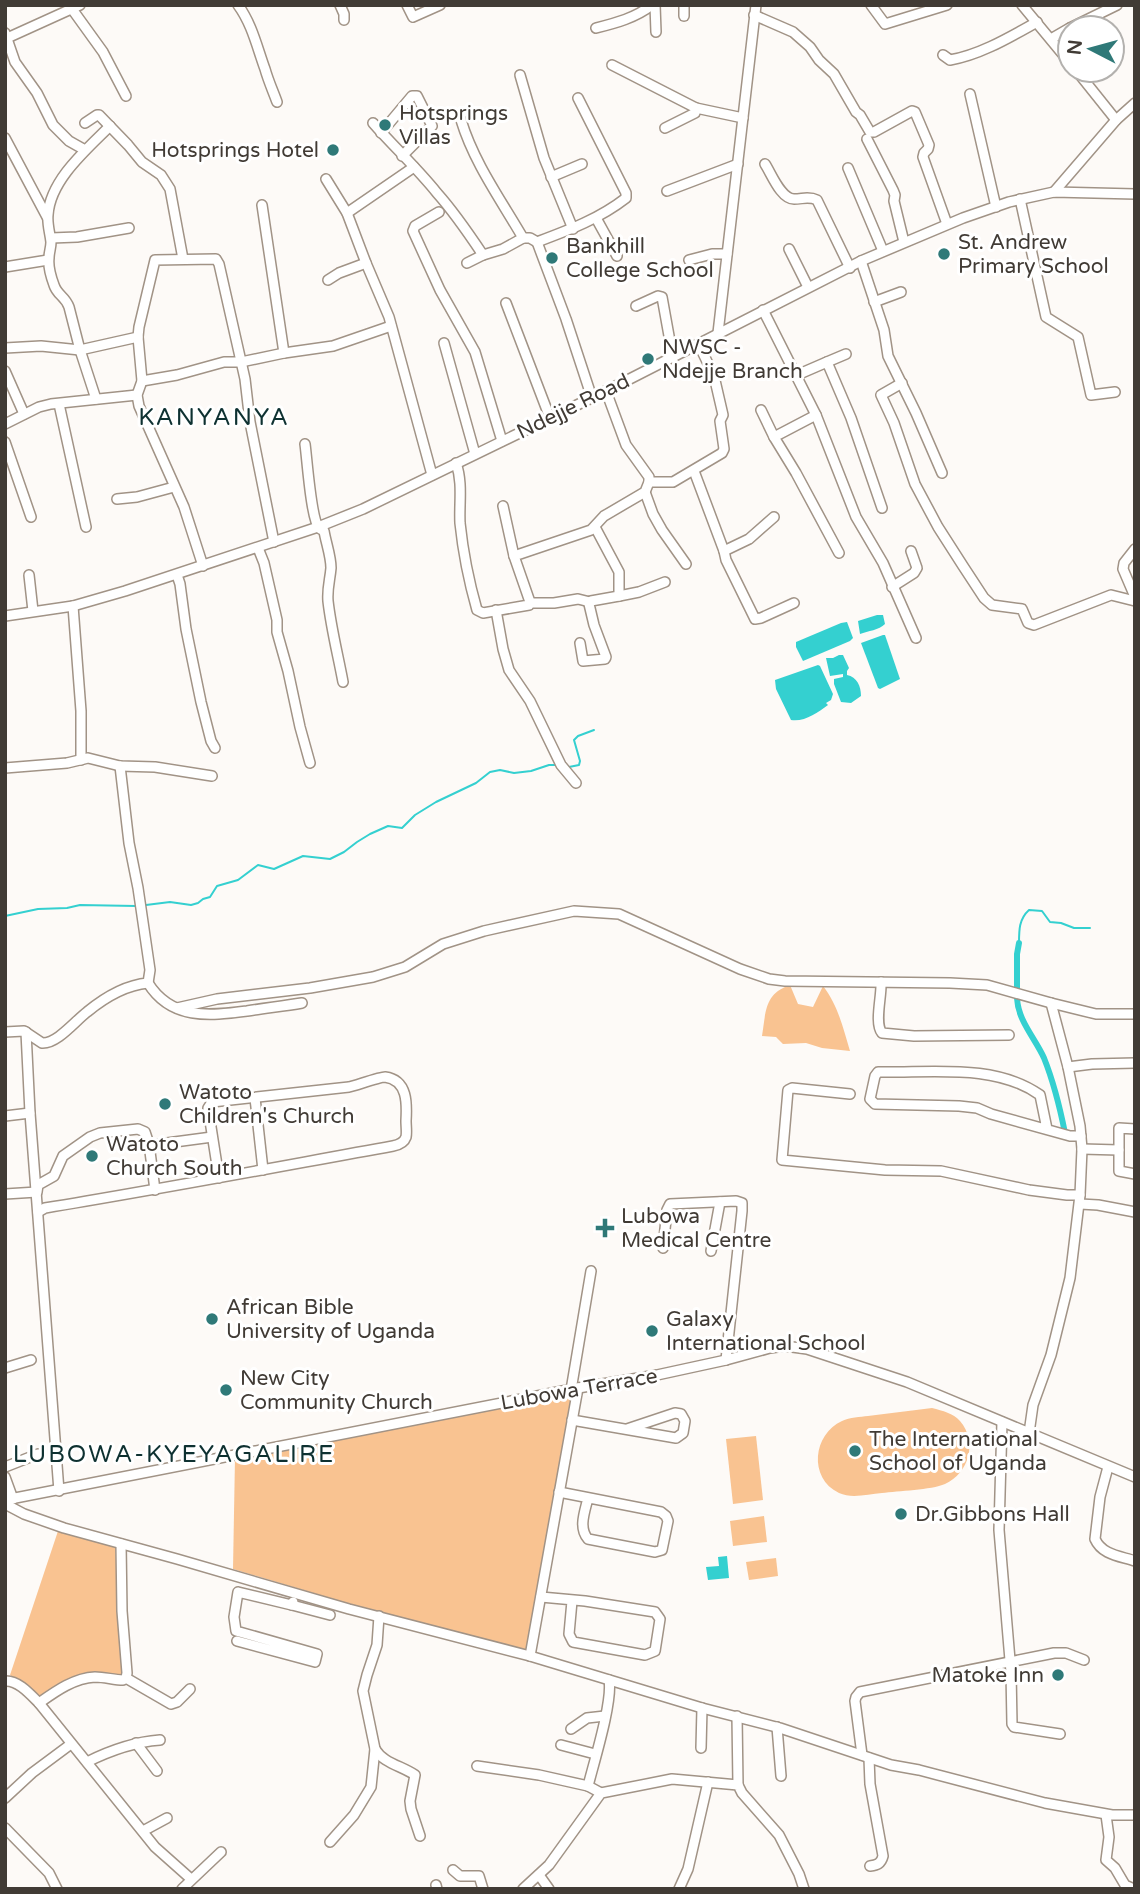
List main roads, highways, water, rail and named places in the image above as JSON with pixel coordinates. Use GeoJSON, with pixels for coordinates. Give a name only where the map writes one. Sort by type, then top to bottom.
{"type":"FeatureCollection","features":[{"type":"Feature","properties":{"kind":"water"},"geometry":{"type":"Polygon","coordinates":[[[883,615],[885,624],[860,634],[858,621],[883,615]]]}},
{"type":"Feature","properties":{"kind":"water"},"geometry":{"type":"Polygon","coordinates":[[[847,622],[853,638],[850,641],[803,661],[796,642],[847,622]]]}},
{"type":"Feature","properties":{"kind":"water"},"geometry":{"type":"Polygon","coordinates":[[[883,635],[900,679],[880,689],[861,643],[883,635]]]}},
{"type":"Feature","properties":{"kind":"water"},"geometry":{"type":"Polygon","coordinates":[[[843,655],[849,668],[847,675],[858,682],[860,689],[861,696],[851,703],[841,702],[834,684],[834,679],[843,677],[843,674],[830,676],[826,658],[843,655]]]}},
{"type":"Feature","properties":{"kind":"water"},"geometry":{"type":"Polygon","coordinates":[[[818,665],[833,694],[831,700],[811,716],[791,720],[776,689],[775,680],[818,665]]]}},
{"type":"Feature","properties":{"kind":"water"},"geometry":{"type":"Polygon","coordinates":[[[727,1556],[729,1578],[708,1580],[706,1567],[719,1566],[718,1557],[727,1556]]]}},
{"type":"Feature","properties":{"kind":"waterway"},"geometry":{"type":"LineString","coordinates":[[569,767],[579,765],[580,761],[574,740],[594,730]]}},
{"type":"Feature","properties":{"kind":"waterway"},"geometry":{"type":"LineString","coordinates":[[146,905],[198,903],[210,897],[217,886],[238,880],[258,865],[274,869],[303,856],[330,859],[388,826],[402,828],[415,815],[476,783],[490,772],[500,770],[514,773],[557,765]]}},
{"type":"Feature","properties":{"kind":"waterway"},"geometry":{"type":"LineString","coordinates":[[5,916],[38,909],[80,905],[136,906]]}},
{"type":"Feature","properties":{"kind":"waterway"},"geometry":{"type":"LineString","coordinates":[[1019,943],[1021,921],[1029,910],[1042,911],[1050,922],[1074,928],[1090,928]]}},
{"type":"Feature","properties":{"kind":"waterway"},"geometry":{"type":"LineString","coordinates":[[1017,990],[1019,943]]}},
{"type":"Feature","properties":{"kind":"waterway"},"geometry":{"type":"LineString","coordinates":[[1017,998],[1024,1022],[1048,1067],[1065,1133]]}},
{"type":"Feature","properties":{"kind":"place","name":"Hotsprings Villas"},"geometry":{"type":"Point","coordinates":[385,125]}},
{"type":"Feature","properties":{"kind":"place","name":"Hotsprings Hotel"},"geometry":{"type":"Point","coordinates":[333,150]}},
{"type":"Feature","properties":{"kind":"place","name":"St. Andrew Primary School"},"geometry":{"type":"Point","coordinates":[944,254]}},
{"type":"Feature","properties":{"kind":"place","name":"Bankhill College School"},"geometry":{"type":"Point","coordinates":[552,258]}},
{"type":"Feature","properties":{"kind":"place","name":"NWSC - Ndejje Branch"},"geometry":{"type":"Point","coordinates":[648,359]}},
{"type":"Feature","properties":{"kind":"place","name":"Watoto Children's Church"},"geometry":{"type":"Point","coordinates":[165,1104]}},
{"type":"Feature","properties":{"kind":"place","name":"Watoto Church South"},"geometry":{"type":"Point","coordinates":[92,1156]}},
{"type":"Feature","properties":{"kind":"place","name":"Lubowa Medical Centre"},"geometry":{"type":"Point","coordinates":[605,1228]}},
{"type":"Feature","properties":{"kind":"place","name":"African Bible University of Uganda"},"geometry":{"type":"Point","coordinates":[212,1319]}},
{"type":"Feature","properties":{"kind":"place","name":"Galaxy International School"},"geometry":{"type":"Point","coordinates":[652,1331]}},
{"type":"Feature","properties":{"kind":"place","name":"New City Community Church"},"geometry":{"type":"Point","coordinates":[226,1390]}},
{"type":"Feature","properties":{"kind":"place","name":"The International School of Uganda"},"geometry":{"type":"Point","coordinates":[855,1451]}},
{"type":"Feature","properties":{"kind":"place","name":"Dr.Gibbons Hall"},"geometry":{"type":"Point","coordinates":[901,1514]}},
{"type":"Feature","properties":{"kind":"place","name":"Matoke Inn"},"geometry":{"type":"Point","coordinates":[1058,1675]}},
{"type":"Feature","properties":{"kind":"district","name":"KANYANYA"},"geometry":{"type":"Point","coordinates":[214,417]}},
{"type":"Feature","properties":{"kind":"district","name":"LUBOWA-KYEYAGALIRE"},"geometry":{"type":"Point","coordinates":[174,1454]}}]}
